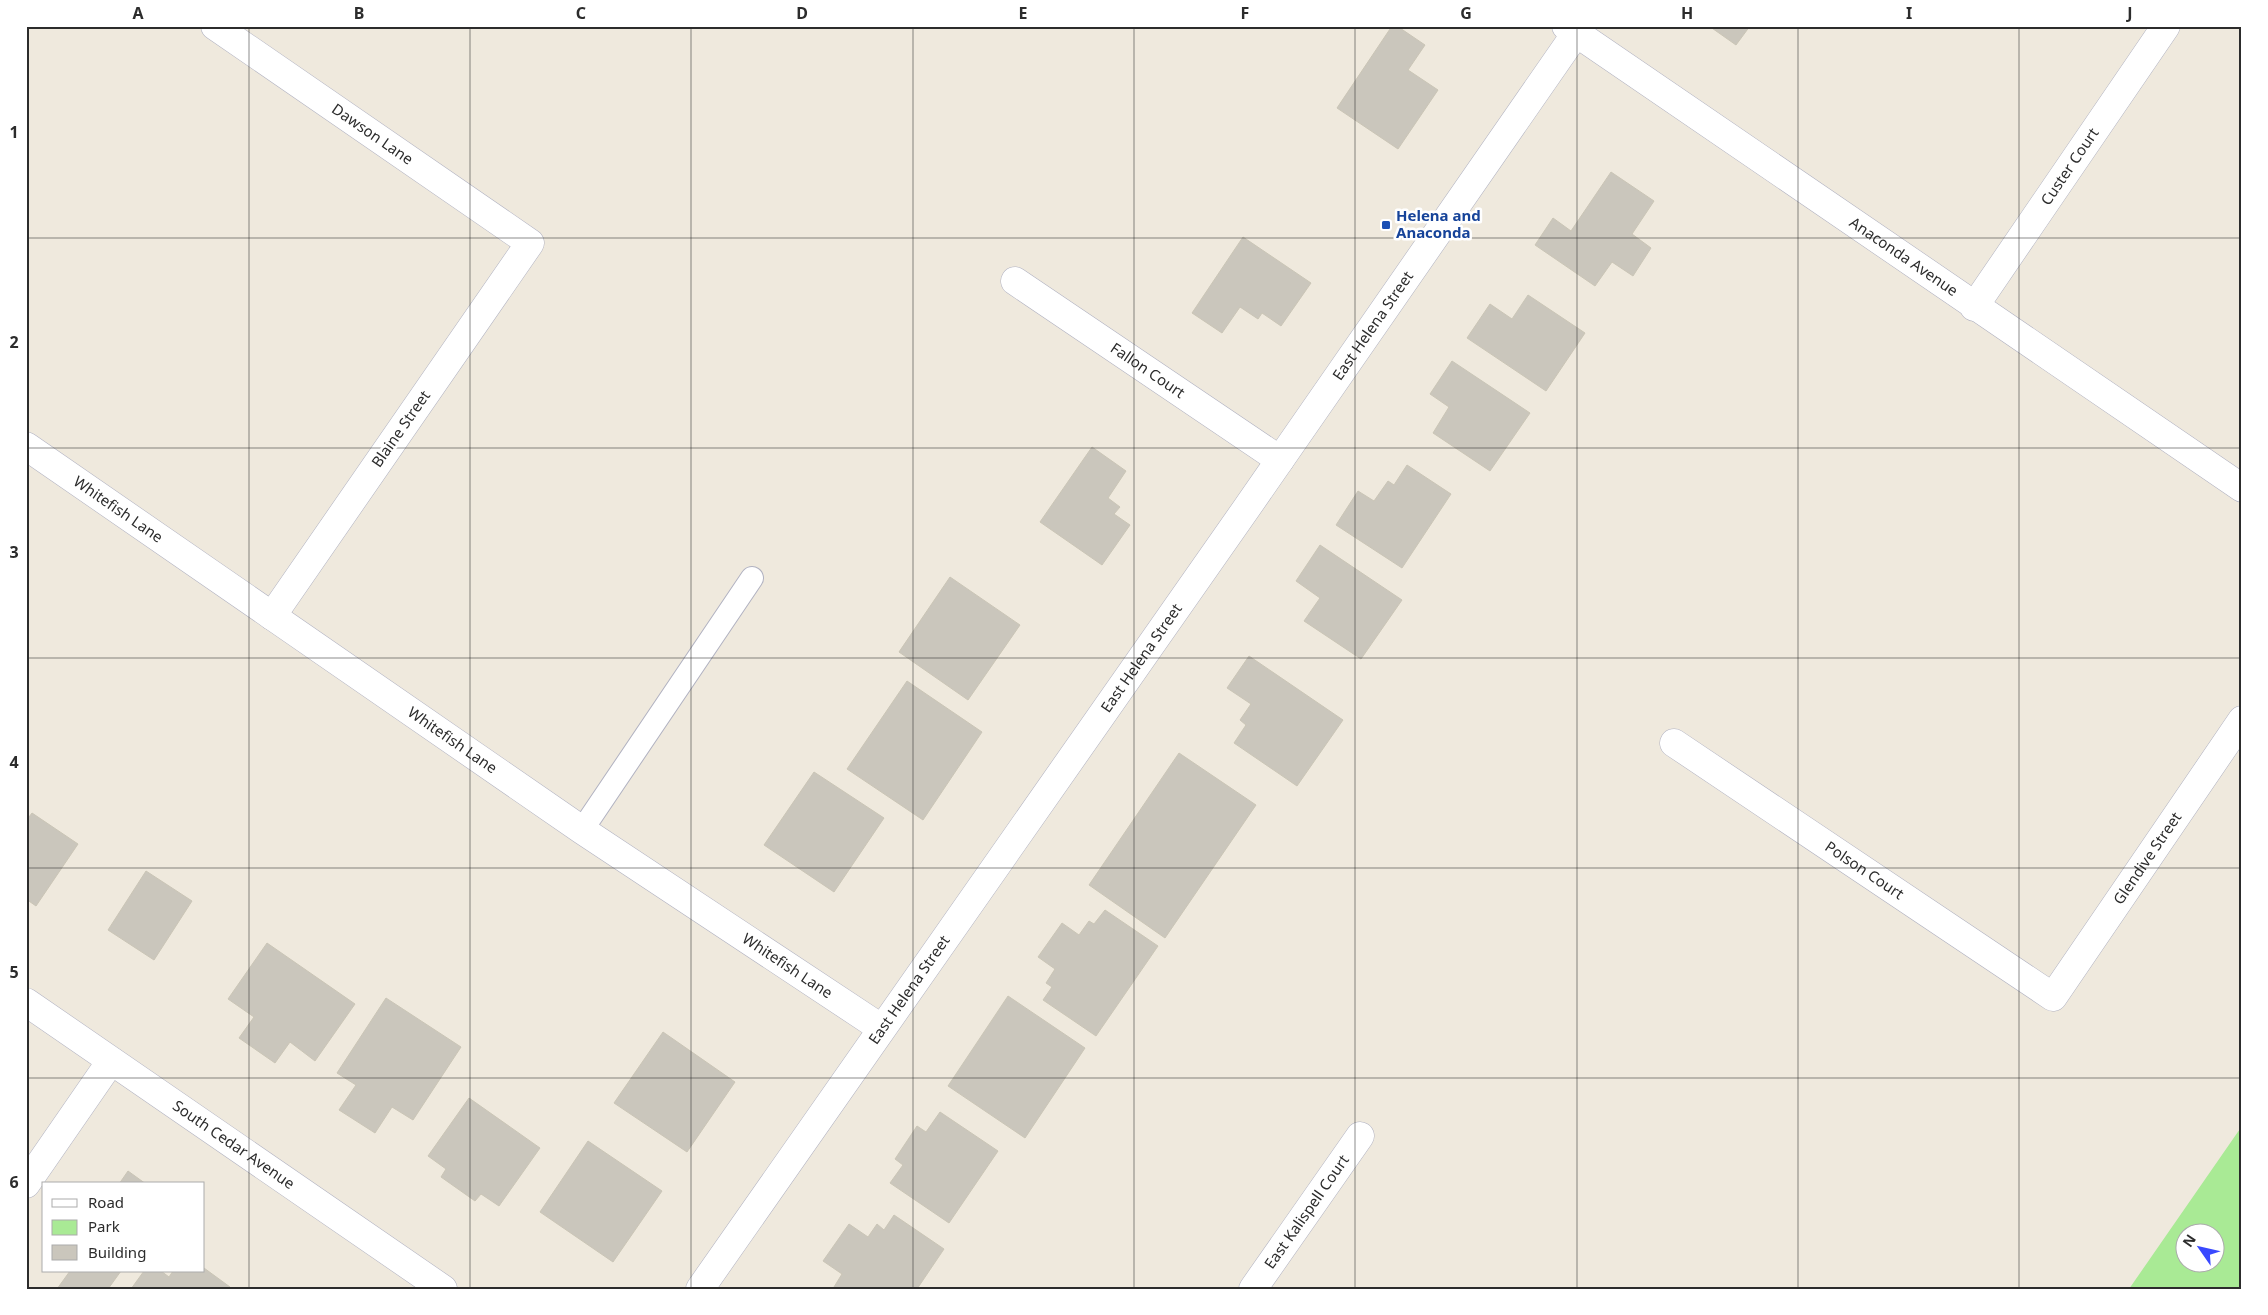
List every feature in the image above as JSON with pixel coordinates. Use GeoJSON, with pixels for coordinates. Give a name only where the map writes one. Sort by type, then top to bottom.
{"type":"FeatureCollection","features":[{"type":"Feature","properties":{"kind":"street","name":"Dawson Lane"},"geometry":{"type":"LineString","coordinates":[[215,26],[530,243]]}},
{"type":"Feature","properties":{"kind":"street","name":"Custer Court"},"geometry":{"type":"LineString","coordinates":[[1974,307],[2166,26]]}},
{"type":"Feature","properties":{"kind":"street","name":"Anaconda Avenue"},"geometry":{"type":"LineString","coordinates":[[1574,29],[1974,307],[2242,488]]}},
{"type":"Feature","properties":{"kind":"street","name":"East Helena Street"},"geometry":{"type":"LineString","coordinates":[[700,1289],[1280,460],[1574,29]]}},
{"type":"Feature","properties":{"kind":"street","name":"Blaine Street"},"geometry":{"type":"LineString","coordinates":[[272,616],[530,243]]}},
{"type":"Feature","properties":{"kind":"street","name":"Fallon Court"},"geometry":{"type":"LineString","coordinates":[[1015,281],[1280,460]]}},
{"type":"Feature","properties":{"kind":"street","name":"Whitefish Lane"},"geometry":{"type":"LineString","coordinates":[[26,446],[582,830],[881,1028]]}},
{"type":"Feature","properties":{"kind":"street","name":"Glendive Street"},"geometry":{"type":"LineString","coordinates":[[2053,997],[2242,720]]}},
{"type":"Feature","properties":{"kind":"street","name":"Polson Court"},"geometry":{"type":"LineString","coordinates":[[1674,743],[2053,997]]}},
{"type":"Feature","properties":{"kind":"street","name":"South Cedar Avenue"},"geometry":{"type":"LineString","coordinates":[[26,1002],[443,1289]]}},
{"type":"Feature","properties":{"kind":"street"},"geometry":{"type":"LineString","coordinates":[[26,1184],[111,1061]]}},
{"type":"Feature","properties":{"kind":"street","name":"East Kalispell Court"},"geometry":{"type":"LineString","coordinates":[[1253,1289],[1360,1136]]}},
{"type":"Feature","properties":{"kind":"lane"},"geometry":{"type":"LineString","coordinates":[[582,830],[752,578]]}},
{"type":"Feature","properties":{"kind":"green space"},"geometry":{"type":"Polygon","coordinates":[[[2242,1126],[2242,1289],[2129,1289],[2242,1126]]]}},
{"type":"Feature","properties":{"kind":"building"},"geometry":{"type":"Polygon","coordinates":[[[1392,26],[1397,26],[1425,45],[1408,70],[1438,90],[1398,149],[1337,108],[1392,26]]]}},
{"type":"Feature","properties":{"kind":"building"},"geometry":{"type":"Polygon","coordinates":[[[1709,26],[1750,26],[1736,45],[1709,26]]]}},
{"type":"Feature","properties":{"kind":"building"},"geometry":{"type":"Polygon","coordinates":[[[1611,172],[1654,201],[1632,234],[1651,248],[1633,276],[1612,262],[1595,286],[1535,245],[1553,218],[1571,231],[1611,172]]]}},
{"type":"Feature","properties":{"kind":"building"},"geometry":{"type":"Polygon","coordinates":[[[1243,237],[1311,283],[1281,326],[1262,313],[1258,319],[1240,307],[1222,333],[1192,313],[1243,237]]]}},
{"type":"Feature","properties":{"kind":"building"},"geometry":{"type":"Polygon","coordinates":[[[1528,295],[1585,333],[1546,391],[1467,338],[1490,304],[1512,319],[1528,295]]]}},
{"type":"Feature","properties":{"kind":"building"},"geometry":{"type":"Polygon","coordinates":[[[1452,361],[1530,413],[1490,471],[1433,433],[1449,407],[1430,394],[1452,361]]]}},
{"type":"Feature","properties":{"kind":"building"},"geometry":{"type":"Polygon","coordinates":[[[1092,447],[1126,471],[1108,498],[1120,507],[1114,514],[1130,525],[1102,565],[1040,522],[1092,447]]]}},
{"type":"Feature","properties":{"kind":"building"},"geometry":{"type":"Polygon","coordinates":[[[1407,465],[1451,494],[1402,568],[1336,525],[1358,491],[1374,501],[1388,481],[1394,485],[1407,465]]]}},
{"type":"Feature","properties":{"kind":"building"},"geometry":{"type":"Polygon","coordinates":[[[1320,545],[1402,600],[1361,659],[1304,621],[1320,598],[1296,581],[1320,545]]]}},
{"type":"Feature","properties":{"kind":"building"},"geometry":{"type":"Polygon","coordinates":[[[950,577],[1020,625],[968,700],[899,652],[950,577]]]}},
{"type":"Feature","properties":{"kind":"building"},"geometry":{"type":"Polygon","coordinates":[[[1249,656],[1343,720],[1297,786],[1234,743],[1246,725],[1240,720],[1251,704],[1227,688],[1249,656]]]}},
{"type":"Feature","properties":{"kind":"building"},"geometry":{"type":"Polygon","coordinates":[[[907,681],[982,732],[923,820],[847,769],[907,681]]]}},
{"type":"Feature","properties":{"kind":"building"},"geometry":{"type":"Polygon","coordinates":[[[1179,753],[1256,805],[1165,938],[1089,885],[1179,753]]]}},
{"type":"Feature","properties":{"kind":"building"},"geometry":{"type":"Polygon","coordinates":[[[814,772],[884,818],[834,892],[764,845],[814,772]]]}},
{"type":"Feature","properties":{"kind":"building"},"geometry":{"type":"Polygon","coordinates":[[[32,813],[78,844],[36,906],[26,899],[26,821],[32,813]]]}},
{"type":"Feature","properties":{"kind":"building"},"geometry":{"type":"Polygon","coordinates":[[[146,871],[192,901],[154,960],[108,930],[146,871]]]}},
{"type":"Feature","properties":{"kind":"building"},"geometry":{"type":"Polygon","coordinates":[[[1105,910],[1158,946],[1096,1036],[1043,1000],[1052,987],[1046,983],[1055,969],[1038,957],[1062,923],[1079,935],[1089,921],[1094,924],[1105,910]]]}},
{"type":"Feature","properties":{"kind":"building"},"geometry":{"type":"Polygon","coordinates":[[[267,943],[355,1004],[315,1061],[290,1042],[275,1063],[239,1038],[254,1017],[228,999],[267,943]]]}},
{"type":"Feature","properties":{"kind":"building"},"geometry":{"type":"Polygon","coordinates":[[[1008,996],[1085,1048],[1025,1138],[948,1086],[1008,996]]]}},
{"type":"Feature","properties":{"kind":"building"},"geometry":{"type":"Polygon","coordinates":[[[386,998],[461,1047],[413,1120],[392,1107],[375,1133],[339,1110],[356,1085],[337,1073],[386,998]]]}},
{"type":"Feature","properties":{"kind":"building"},"geometry":{"type":"Polygon","coordinates":[[[663,1032],[735,1082],[687,1152],[614,1103],[663,1032]]]}},
{"type":"Feature","properties":{"kind":"building"},"geometry":{"type":"Polygon","coordinates":[[[469,1098],[540,1148],[499,1206],[481,1194],[475,1201],[441,1177],[446,1169],[428,1156],[469,1098]]]}},
{"type":"Feature","properties":{"kind":"building"},"geometry":{"type":"Polygon","coordinates":[[[940,1112],[998,1151],[949,1223],[890,1183],[903,1165],[895,1159],[917,1126],[926,1132],[940,1112]]]}},
{"type":"Feature","properties":{"kind":"building"},"geometry":{"type":"Polygon","coordinates":[[[588,1141],[662,1191],[613,1262],[540,1212],[588,1141]]]}},
{"type":"Feature","properties":{"kind":"building"},"geometry":{"type":"Polygon","coordinates":[[[128,1171],[143,1182],[120,1182],[128,1171]]]}},
{"type":"Feature","properties":{"kind":"building"},"geometry":{"type":"Polygon","coordinates":[[[894,1215],[944,1249],[917,1289],[836,1289],[834,1287],[842,1274],[823,1261],[849,1224],[868,1237],[877,1224],[884,1230],[894,1215]]]}},
{"type":"Feature","properties":{"kind":"building"},"geometry":{"type":"Polygon","coordinates":[[[205,1269],[230,1287],[228,1289],[131,1289],[143,1272],[162,1272],[169,1277],[172,1272],[205,1272],[205,1269]]]}},
{"type":"Feature","properties":{"kind":"building"},"geometry":{"type":"Polygon","coordinates":[[[69,1272],[120,1272],[108,1289],[57,1289],[69,1272]]]}},
{"type":"Feature","properties":{"kind":"place","name":"Helena and Anaconda"},"geometry":{"type":"Point","coordinates":[1386,225]}}]}
